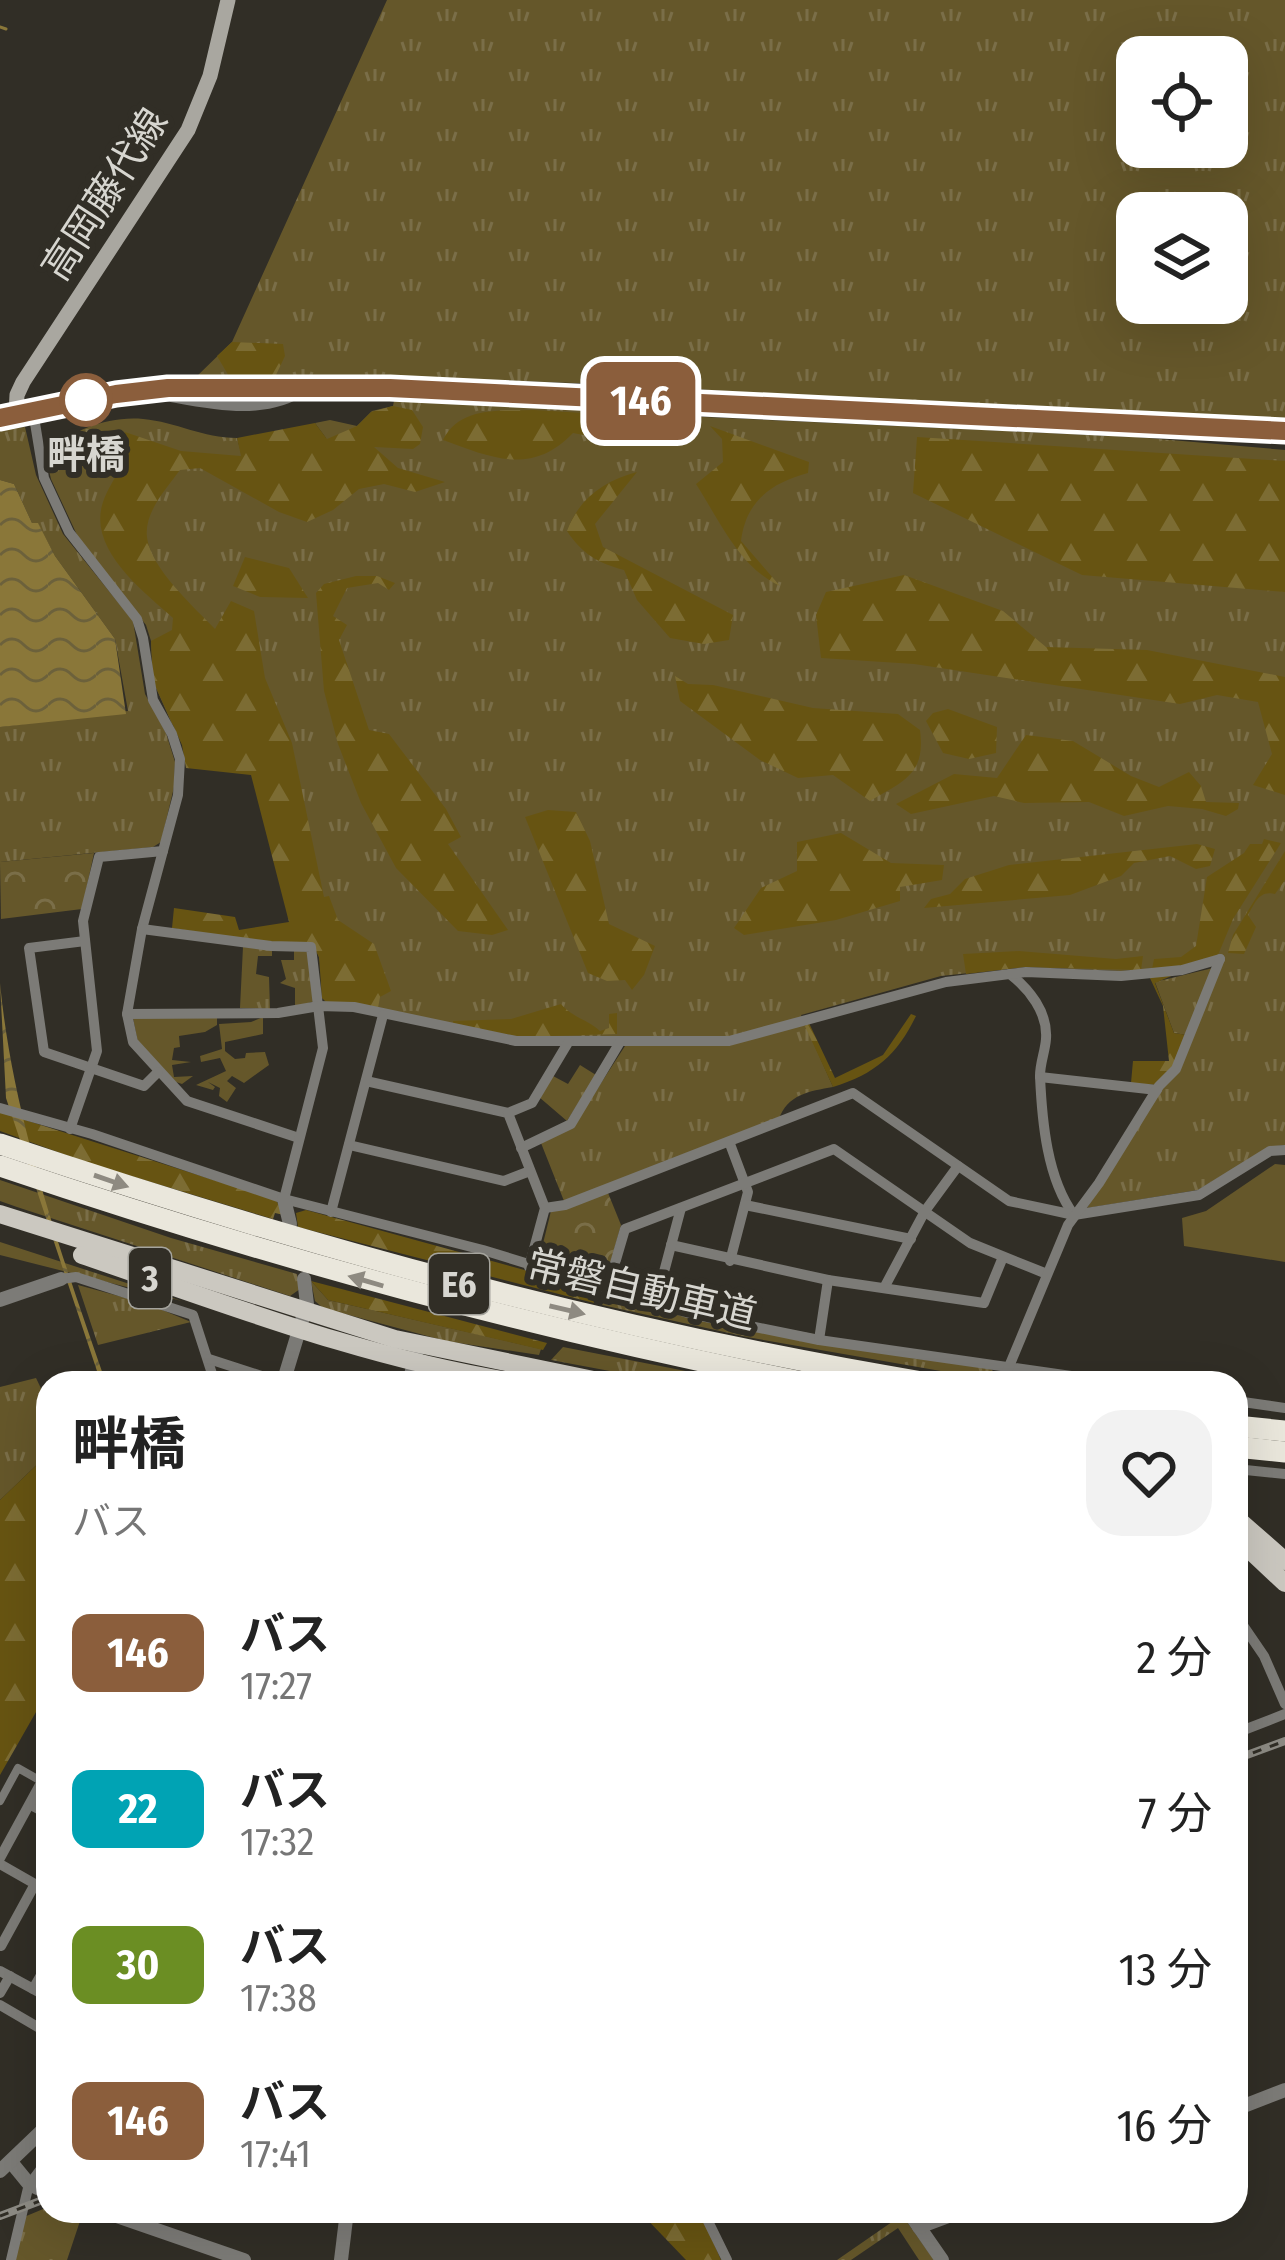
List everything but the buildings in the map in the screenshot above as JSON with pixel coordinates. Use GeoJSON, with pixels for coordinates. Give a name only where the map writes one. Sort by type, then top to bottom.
{"type":"FeatureCollection","features":[{"type":"Feature","properties":{"kind":"highway","name":"常磐自動車道"},"geometry":{"type":"LineString","coordinates":[[0,1144],[259,1229],[505,1295],[863,1371]]}},
{"type":"Feature","properties":{"kind":"highway","name":"常磐自動車道"},"geometry":{"type":"LineString","coordinates":[[0,1166],[384,1286],[749,1371]]}},
{"type":"Feature","properties":{"kind":"highway"},"geometry":{"type":"LineString","coordinates":[[1248,1427],[1285,1431]]}},
{"type":"Feature","properties":{"kind":"highway"},"geometry":{"type":"LineString","coordinates":[[1248,1448],[1285,1452]]}},
{"type":"Feature","properties":{"kind":"main road","name":"高岡藤代線"},"geometry":{"type":"LineString","coordinates":[[16,414],[23,382],[188,130],[210,76],[228,0]]}},
{"type":"Feature","properties":{"kind":"main road"},"geometry":{"type":"LineString","coordinates":[[16,414],[139,391],[390,388],[1285,431]]}},
{"type":"Feature","properties":{"kind":"main road","name":"3"},"geometry":{"type":"LineString","coordinates":[[0,1214],[303,1321]]}},
{"type":"Feature","properties":{"kind":"main road","name":"3"},"geometry":{"type":"LineString","coordinates":[[0,1226],[479,1371]]}},
{"type":"Feature","properties":{"kind":"main road","name":"3"},"geometry":{"type":"LineString","coordinates":[[417,1353],[532,1371]]}},
{"type":"Feature","properties":{"kind":"main road"},"geometry":{"type":"LineString","coordinates":[[1248,1529],[1285,1561]]}},
{"type":"Feature","properties":{"kind":"main road"},"geometry":{"type":"LineString","coordinates":[[1248,1548],[1285,1583]]}},
{"type":"Feature","properties":{"kind":"street"},"geometry":{"type":"LineString","coordinates":[[16,414],[69,532],[137,619],[152,700],[180,759],[178,794],[142,929],[127,1014],[134,1042],[187,1101],[299,1138]]}},
{"type":"Feature","properties":{"kind":"street"},"geometry":{"type":"LineString","coordinates":[[70,1129],[97,1051],[83,921],[99,857],[163,851]]}},
{"type":"Feature","properties":{"kind":"street"},"geometry":{"type":"LineString","coordinates":[[142,929],[311,947],[323,1048],[284,1198],[290,1224]]}},
{"type":"Feature","properties":{"kind":"street"},"geometry":{"type":"LineString","coordinates":[[85,941],[29,948],[44,1052],[144,1086],[158,1072]]}},
{"type":"Feature","properties":{"kind":"street"},"geometry":{"type":"LineString","coordinates":[[127,1014],[354,1007],[516,1041],[729,1041],[946,982],[1009,973],[1121,976],[1182,970],[1220,959],[1176,1069],[1074,1215],[1007,1371]]}},
{"type":"Feature","properties":{"kind":"street"},"geometry":{"type":"LineString","coordinates":[[1009,973],[1033,996],[1043,1016],[1046,1040],[1040,1077],[1051,1166],[1074,1215]]}},
{"type":"Feature","properties":{"kind":"street"},"geometry":{"type":"LineString","coordinates":[[331,1211],[383,1015]]}},
{"type":"Feature","properties":{"kind":"street"},"geometry":{"type":"LineString","coordinates":[[366,1081],[508,1113],[532,1103],[569,1041]]}},
{"type":"Feature","properties":{"kind":"street"},"geometry":{"type":"LineString","coordinates":[[521,1148],[571,1124],[620,1042]]}},
{"type":"Feature","properties":{"kind":"street"},"geometry":{"type":"LineString","coordinates":[[1040,1077],[1157,1090]]}},
{"type":"Feature","properties":{"kind":"street"},"geometry":{"type":"LineString","coordinates":[[544,1208],[565,1205],[730,1144],[854,1093],[1009,1202],[1074,1215],[1199,1195],[1270,1151],[1285,1150]]}},
{"type":"Feature","properties":{"kind":"street"},"geometry":{"type":"LineString","coordinates":[[0,1108],[284,1198],[483,1250],[691,1314],[819,1340],[1046,1371]]}},
{"type":"Feature","properties":{"kind":"street"},"geometry":{"type":"LineString","coordinates":[[508,1113],[544,1208],[529,1267]]}},
{"type":"Feature","properties":{"kind":"street"},"geometry":{"type":"LineString","coordinates":[[730,1144],[748,1192],[730,1261]]}},
{"type":"Feature","properties":{"kind":"street"},"geometry":{"type":"LineString","coordinates":[[349,1145],[504,1180],[530,1171]]}},
{"type":"Feature","properties":{"kind":"street"},"geometry":{"type":"LineString","coordinates":[[608,1287],[625,1228],[834,1149],[970,1243],[1047,1274]]}},
{"type":"Feature","properties":{"kind":"street"},"geometry":{"type":"LineString","coordinates":[[884,1288],[925,1211],[958,1166]]}},
{"type":"Feature","properties":{"kind":"street"},"geometry":{"type":"LineString","coordinates":[[745,1205],[911,1238]]}},
{"type":"Feature","properties":{"kind":"street"},"geometry":{"type":"LineString","coordinates":[[656,1303],[681,1208]]}},
{"type":"Feature","properties":{"kind":"street"},"geometry":{"type":"LineString","coordinates":[[671,1245],[828,1280],[984,1303],[1003,1257]]}},
{"type":"Feature","properties":{"kind":"street"},"geometry":{"type":"LineString","coordinates":[[0,1300],[76,1277],[193,1315],[212,1371]]}},
{"type":"Feature","properties":{"kind":"street"},"geometry":{"type":"LineString","coordinates":[[287,1371],[303,1321],[304,1280]]}},
{"type":"Feature","properties":{"kind":"street"},"geometry":{"type":"LineString","coordinates":[[819,1340],[828,1280]]}},
{"type":"Feature","properties":{"kind":"street"},"geometry":{"type":"LineString","coordinates":[[412,1371],[417,1353]]}},
{"type":"Feature","properties":{"kind":"street"},"geometry":{"type":"LineString","coordinates":[[208,1359],[246,1371]]}},
{"type":"Feature","properties":{"kind":"street"},"geometry":{"type":"LineString","coordinates":[[1248,1403],[1285,1408]]}},
{"type":"Feature","properties":{"kind":"street"},"geometry":{"type":"LineString","coordinates":[[1248,1470],[1285,1474]]}},
{"type":"Feature","properties":{"kind":"street"},"geometry":{"type":"LineString","coordinates":[[1248,1633],[1285,1704]]}},
{"type":"Feature","properties":{"kind":"street"},"geometry":{"type":"LineString","coordinates":[[1248,1728],[1285,1714]]}},
{"type":"Feature","properties":{"kind":"street"},"geometry":{"type":"LineString","coordinates":[[0,1801],[18,1768],[36,1775]]}},
{"type":"Feature","properties":{"kind":"street"},"geometry":{"type":"LineString","coordinates":[[0,1947],[35,1884],[0,1862],[36,1796]]}},
{"type":"Feature","properties":{"kind":"street"},"geometry":{"type":"LineString","coordinates":[[31,1805],[36,1808]]}},
{"type":"Feature","properties":{"kind":"street"},"geometry":{"type":"LineString","coordinates":[[0,1994],[5,1974],[36,1991]]}},
{"type":"Feature","properties":{"kind":"street"},"geometry":{"type":"LineString","coordinates":[[32,1989],[36,1982]]}},
{"type":"Feature","properties":{"kind":"street"},"geometry":{"type":"LineString","coordinates":[[0,2005],[36,2026]]}},
{"type":"Feature","properties":{"kind":"street"},"geometry":{"type":"LineString","coordinates":[[1248,2104],[1285,2090]]}},
{"type":"Feature","properties":{"kind":"street"},"geometry":{"type":"LineString","coordinates":[[36,2137],[6,2167],[36,2187]]}},
{"type":"Feature","properties":{"kind":"street"},"geometry":{"type":"LineString","coordinates":[[11,2260],[29,2184],[36,2174]]}},
{"type":"Feature","properties":{"kind":"street"},"geometry":{"type":"LineString","coordinates":[[136,2223],[244,2260]]}},
{"type":"Feature","properties":{"kind":"street"},"geometry":{"type":"LineString","coordinates":[[341,2260],[346,2223]]}},
{"type":"Feature","properties":{"kind":"street"},"geometry":{"type":"LineString","coordinates":[[709,2223],[727,2260]]}},
{"type":"Feature","properties":{"kind":"street"},"geometry":{"type":"LineString","coordinates":[[916,2223],[942,2260]]}},
{"type":"Feature","properties":{"kind":"street"},"geometry":{"type":"LineString","coordinates":[[919,2227],[930,2223]]}},
{"type":"Feature","properties":{"kind":"green space"},"geometry":{"type":"Polygon","coordinates":[[[387,0],[1285,0],[1285,418],[858,403],[663,386],[343,375],[194,379],[232,342],[387,0]]]}},
{"type":"Feature","properties":{"kind":"green space"},"geometry":{"type":"Polygon","coordinates":[[[232,342],[283,344],[285,356],[275,377],[230,378],[217,356],[232,342]]]}},
{"type":"Feature","properties":{"kind":"green space"},"geometry":{"type":"Polygon","coordinates":[[[395,396],[704,417],[1136,437],[1285,450],[1285,1145],[1269,1147],[1198,1190],[1087,1208],[1156,1097],[1223,963],[1121,971],[1025,967],[941,976],[801,1015],[833,1087],[793,1099],[779,1119],[564,1201],[541,1143],[572,1128],[625,1046],[520,1037],[322,998],[319,959],[309,940],[270,764],[172,724],[153,681],[146,625],[78,537],[51,479],[44,449],[104,422],[143,419],[237,438],[242,456],[326,438],[315,423],[330,420],[357,426],[372,411],[393,406],[395,396]]]}},
{"type":"Feature","properties":{"kind":"green space"},"geometry":{"type":"Polygon","coordinates":[[[393,406],[412,410],[423,427],[420,444],[413,449],[374,447],[398,468],[445,482],[415,492],[384,484],[359,489],[333,510],[307,522],[279,512],[200,468],[180,470],[158,501],[147,528],[156,562],[215,629],[231,601],[254,611],[265,678],[292,743],[324,897],[329,896],[338,920],[374,944],[391,991],[380,997],[378,1008],[327,1003],[322,998],[319,957],[311,942],[259,942],[172,928],[174,908],[235,917],[239,930],[289,922],[251,775],[186,768],[182,745],[153,681],[151,641],[172,630],[173,618],[121,568],[103,536],[100,519],[121,467],[116,453],[125,432],[181,451],[241,456],[237,438],[315,423],[327,439],[357,426],[371,412],[393,406]]]}},
{"type":"Feature","properties":{"kind":"green space"},"geometry":{"type":"Polygon","coordinates":[[[534,410],[618,415],[619,426],[599,438],[573,433],[558,446],[527,459],[495,457],[443,440],[470,416],[534,410]]]}},
{"type":"Feature","properties":{"kind":"green space"},"geometry":{"type":"Polygon","coordinates":[[[710,426],[809,462],[808,473],[762,496],[744,527],[741,541],[780,586],[742,555],[696,484],[723,462],[722,439],[710,426]]]}},
{"type":"Feature","properties":{"kind":"green space"},"geometry":{"type":"Polygon","coordinates":[[[25,427],[36,475],[63,534],[133,621],[145,694],[175,762],[161,842],[153,847],[0,862],[0,727],[128,711],[115,639],[55,556],[38,524],[32,523],[14,484],[0,480],[0,430],[25,427]]]}},
{"type":"Feature","properties":{"kind":"green space"},"geometry":{"type":"Polygon","coordinates":[[[917,437],[1285,461],[1285,592],[1082,575],[913,493],[917,437]]]}},
{"type":"Feature","properties":{"kind":"green space"},"geometry":{"type":"Polygon","coordinates":[[[637,472],[595,524],[603,547],[733,615],[729,640],[704,644],[670,638],[637,600],[624,570],[591,556],[567,531],[594,492],[637,472]]]}},
{"type":"Feature","properties":{"kind":"green space"},"geometry":{"type":"Polygon","coordinates":[[[245,557],[289,568],[308,598],[260,597],[233,586],[245,557]]]}},
{"type":"Feature","properties":{"kind":"green space"},"geometry":{"type":"Polygon","coordinates":[[[904,575],[1003,611],[1046,647],[1147,650],[1285,677],[1285,795],[1253,785],[1272,754],[1258,702],[1217,695],[1180,704],[914,664],[821,658],[816,615],[826,592],[904,575]]]}},
{"type":"Feature","properties":{"kind":"green space"},"geometry":{"type":"Polygon","coordinates":[[[377,576],[395,583],[389,590],[378,583],[347,588],[333,616],[347,625],[339,640],[369,730],[389,734],[446,809],[461,837],[448,844],[508,930],[492,935],[458,931],[396,868],[361,803],[324,691],[316,593],[324,584],[377,576]]]}},
{"type":"Feature","properties":{"kind":"green space"},"geometry":{"type":"Polygon","coordinates":[[[675,676],[688,684],[713,685],[813,708],[898,714],[920,730],[920,757],[910,774],[870,801],[833,775],[798,778],[760,760],[680,701],[675,676]]]}},
{"type":"Feature","properties":{"kind":"green space"},"geometry":{"type":"Polygon","coordinates":[[[948,709],[997,727],[996,753],[969,759],[943,753],[926,721],[933,713],[948,709]]]}},
{"type":"Feature","properties":{"kind":"green space"},"geometry":{"type":"Polygon","coordinates":[[[1026,735],[1073,741],[1159,787],[1189,772],[1206,802],[1239,803],[1238,809],[1226,816],[1168,806],[1124,816],[1089,802],[1024,803],[994,796],[911,814],[896,804],[954,774],[997,778],[1026,735]]]}},
{"type":"Feature","properties":{"kind":"green space"},"geometry":{"type":"Polygon","coordinates":[[[548,810],[576,812],[590,841],[609,924],[655,946],[644,975],[632,990],[625,980],[607,981],[588,973],[525,817],[548,810]]]}},
{"type":"Feature","properties":{"kind":"green space"},"geometry":{"type":"Polygon","coordinates":[[[841,833],[891,863],[944,865],[942,880],[900,887],[900,901],[836,920],[744,935],[734,928],[761,888],[797,871],[797,842],[841,833]]]}},
{"type":"Feature","properties":{"kind":"green space"},"geometry":{"type":"Polygon","coordinates":[[[1264,839],[1281,843],[1233,919],[1218,955],[1181,967],[1152,969],[1154,959],[1181,957],[1196,946],[1207,877],[1250,844],[1262,844],[1264,839]]]}},
{"type":"Feature","properties":{"kind":"green space"},"geometry":{"type":"Polygon","coordinates":[[[1197,844],[1215,849],[1210,866],[1196,869],[1170,856],[1134,863],[1121,876],[1070,895],[924,908],[965,879],[1009,865],[1197,844]]]}},
{"type":"Feature","properties":{"kind":"green space"},"geometry":{"type":"Polygon","coordinates":[[[1285,851],[1285,880],[1275,894],[1261,896],[1248,915],[1256,927],[1244,954],[1228,953],[1233,935],[1285,851]]]}},
{"type":"Feature","properties":{"kind":"green space"},"geometry":{"type":"Polygon","coordinates":[[[94,853],[82,909],[1,919],[0,862],[94,853]]]}},
{"type":"Feature","properties":{"kind":"green space"},"geometry":{"type":"Polygon","coordinates":[[[243,947],[272,949],[272,956],[258,956],[256,974],[269,977],[270,1009],[240,1008],[243,947]]]}},
{"type":"Feature","properties":{"kind":"green space"},"geometry":{"type":"Polygon","coordinates":[[[294,950],[308,952],[315,1001],[295,1007],[295,988],[280,983],[286,979],[281,960],[294,960],[294,950]]]}},
{"type":"Feature","properties":{"kind":"green space"},"geometry":{"type":"Polygon","coordinates":[[[1019,951],[1116,959],[1143,956],[1141,970],[1025,967],[966,974],[963,954],[1019,951]]]}},
{"type":"Feature","properties":{"kind":"green space"},"geometry":{"type":"Polygon","coordinates":[[[1213,968],[1187,1035],[1174,1033],[1155,982],[1213,968]]]}},
{"type":"Feature","properties":{"kind":"green space"},"geometry":{"type":"Polygon","coordinates":[[[1176,974],[1155,983],[1174,1033],[1187,1035],[1175,1068],[1157,1085],[1131,1083],[1133,1061],[1169,1061],[1163,1006],[1149,976],[1176,974]]]}},
{"type":"Feature","properties":{"kind":"green space"},"geometry":{"type":"Polygon","coordinates":[[[561,1004],[600,1031],[609,1028],[609,1014],[617,1013],[617,1034],[520,1037],[453,1024],[511,1019],[561,1004]]]}},
{"type":"Feature","properties":{"kind":"green space"},"geometry":{"type":"Polygon","coordinates":[[[911,1014],[916,1016],[909,1030],[883,1061],[833,1087],[803,1022],[808,1021],[835,1078],[883,1055],[911,1014]]]}},
{"type":"Feature","properties":{"kind":"green space"},"geometry":{"type":"Polygon","coordinates":[[[217,1017],[217,1025],[205,1032],[179,1036],[180,1047],[174,1048],[172,1060],[191,1062],[172,1065],[174,1077],[193,1076],[182,1084],[176,1082],[138,1043],[133,1018],[217,1017]]]}},
{"type":"Feature","properties":{"kind":"green space"},"geometry":{"type":"Polygon","coordinates":[[[263,1017],[263,1034],[225,1042],[225,1051],[235,1059],[265,1052],[269,1065],[244,1083],[232,1076],[227,1081],[236,1088],[227,1102],[219,1096],[220,1088],[208,1082],[213,1090],[196,1085],[226,1071],[220,1058],[201,1062],[200,1056],[222,1049],[219,1024],[263,1017]]]}},
{"type":"Feature","properties":{"kind":"green space"},"geometry":{"type":"Polygon","coordinates":[[[580,1065],[596,1075],[567,1121],[539,1097],[553,1076],[568,1084],[580,1065]]]}},
{"type":"Feature","properties":{"kind":"green space"},"geometry":{"type":"Polygon","coordinates":[[[0,1112],[276,1200],[284,1215],[275,1213],[273,1219],[88,1163],[0,1131],[0,1112]]]}},
{"type":"Feature","properties":{"kind":"green space"},"geometry":{"type":"Polygon","coordinates":[[[1275,1164],[1285,1165],[1285,1262],[1184,1246],[1182,1218],[1206,1211],[1275,1164]]]}},
{"type":"Feature","properties":{"kind":"green space"},"geometry":{"type":"Polygon","coordinates":[[[0,1180],[171,1238],[297,1274],[300,1289],[290,1296],[0,1201],[0,1180]]]}},
{"type":"Feature","properties":{"kind":"green space"},"geometry":{"type":"Polygon","coordinates":[[[608,1193],[621,1225],[607,1275],[603,1278],[539,1260],[551,1211],[608,1193]]]}},
{"type":"Feature","properties":{"kind":"green space"},"geometry":{"type":"Polygon","coordinates":[[[306,1210],[590,1288],[594,1303],[298,1227],[296,1213],[306,1210]]]}},
{"type":"Feature","properties":{"kind":"green space"},"geometry":{"type":"Polygon","coordinates":[[[0,1242],[182,1301],[0,1255],[0,1242]]]}},
{"type":"Feature","properties":{"kind":"green space"},"geometry":{"type":"Polygon","coordinates":[[[311,1281],[328,1300],[541,1349],[539,1355],[446,1341],[323,1308],[315,1301],[311,1281]]]}},
{"type":"Feature","properties":{"kind":"green space"},"geometry":{"type":"Polygon","coordinates":[[[311,1281],[547,1343],[543,1350],[328,1300],[311,1281]]]}},
{"type":"Feature","properties":{"kind":"green space"},"geometry":{"type":"Polygon","coordinates":[[[78,1285],[148,1304],[191,1322],[98,1345],[78,1285]]]}},
{"type":"Feature","properties":{"kind":"green space"},"geometry":{"type":"Polygon","coordinates":[[[609,1295],[993,1371],[941,1371],[747,1337],[602,1305],[609,1295]]]}},
{"type":"Feature","properties":{"kind":"green space"},"geometry":{"type":"Polygon","coordinates":[[[563,1347],[686,1371],[610,1371],[551,1360],[563,1347]]]}},
{"type":"Feature","properties":{"kind":"green space"},"geometry":{"type":"Polygon","coordinates":[[[36,1378],[36,1466],[0,1500],[0,1387],[36,1378]]]}},
{"type":"Feature","properties":{"kind":"green space"},"geometry":{"type":"Polygon","coordinates":[[[36,1466],[36,1712],[0,1775],[0,1500],[36,1466]]]}},
{"type":"Feature","properties":{"kind":"green space"},"geometry":{"type":"Polygon","coordinates":[[[36,2212],[36,2223],[79,2223],[67,2260],[15,2260],[24,2217],[36,2212]]]}},
{"type":"Feature","properties":{"kind":"green space"},"geometry":{"type":"Polygon","coordinates":[[[651,2223],[705,2223],[721,2260],[686,2260],[651,2223]]]}},
{"type":"Feature","properties":{"kind":"green space"},"geometry":{"type":"Polygon","coordinates":[[[890,2223],[908,2223],[934,2260],[919,2260],[898,2228],[851,2260],[837,2260],[890,2223]]]}},
{"type":"Feature","properties":{"kind":"water"},"geometry":{"type":"Polygon","coordinates":[[[0,480],[14,484],[32,523],[38,523],[55,556],[115,639],[126,714],[0,727],[0,480]]]}},
{"type":"Feature","properties":{"kind":"water"},"geometry":{"type":"Polygon","coordinates":[[[0,983],[27,1135],[102,1371],[97,1371],[6,1098],[0,983]]]}},
{"type":"Feature","properties":{"kind":"waterway"},"geometry":{"type":"LineString","coordinates":[[0,27],[6,29]]}},
{"type":"Feature","properties":{"kind":"railway"},"geometry":{"type":"LineString","coordinates":[[1248,1755],[1285,1741]]}},
{"type":"Feature","properties":{"kind":"railway"},"geometry":{"type":"LineString","coordinates":[[0,2216],[36,2202]]}},
{"type":"Feature","properties":{"kind":"bus line","name":"146"},"geometry":{"type":"LineString","coordinates":[[0,418],[168,388],[390,388],[1285,431]]}},
{"type":"Feature","properties":{"kind":"place","name":"畔橋"},"geometry":{"type":"Point","coordinates":[86,400]}}]}
